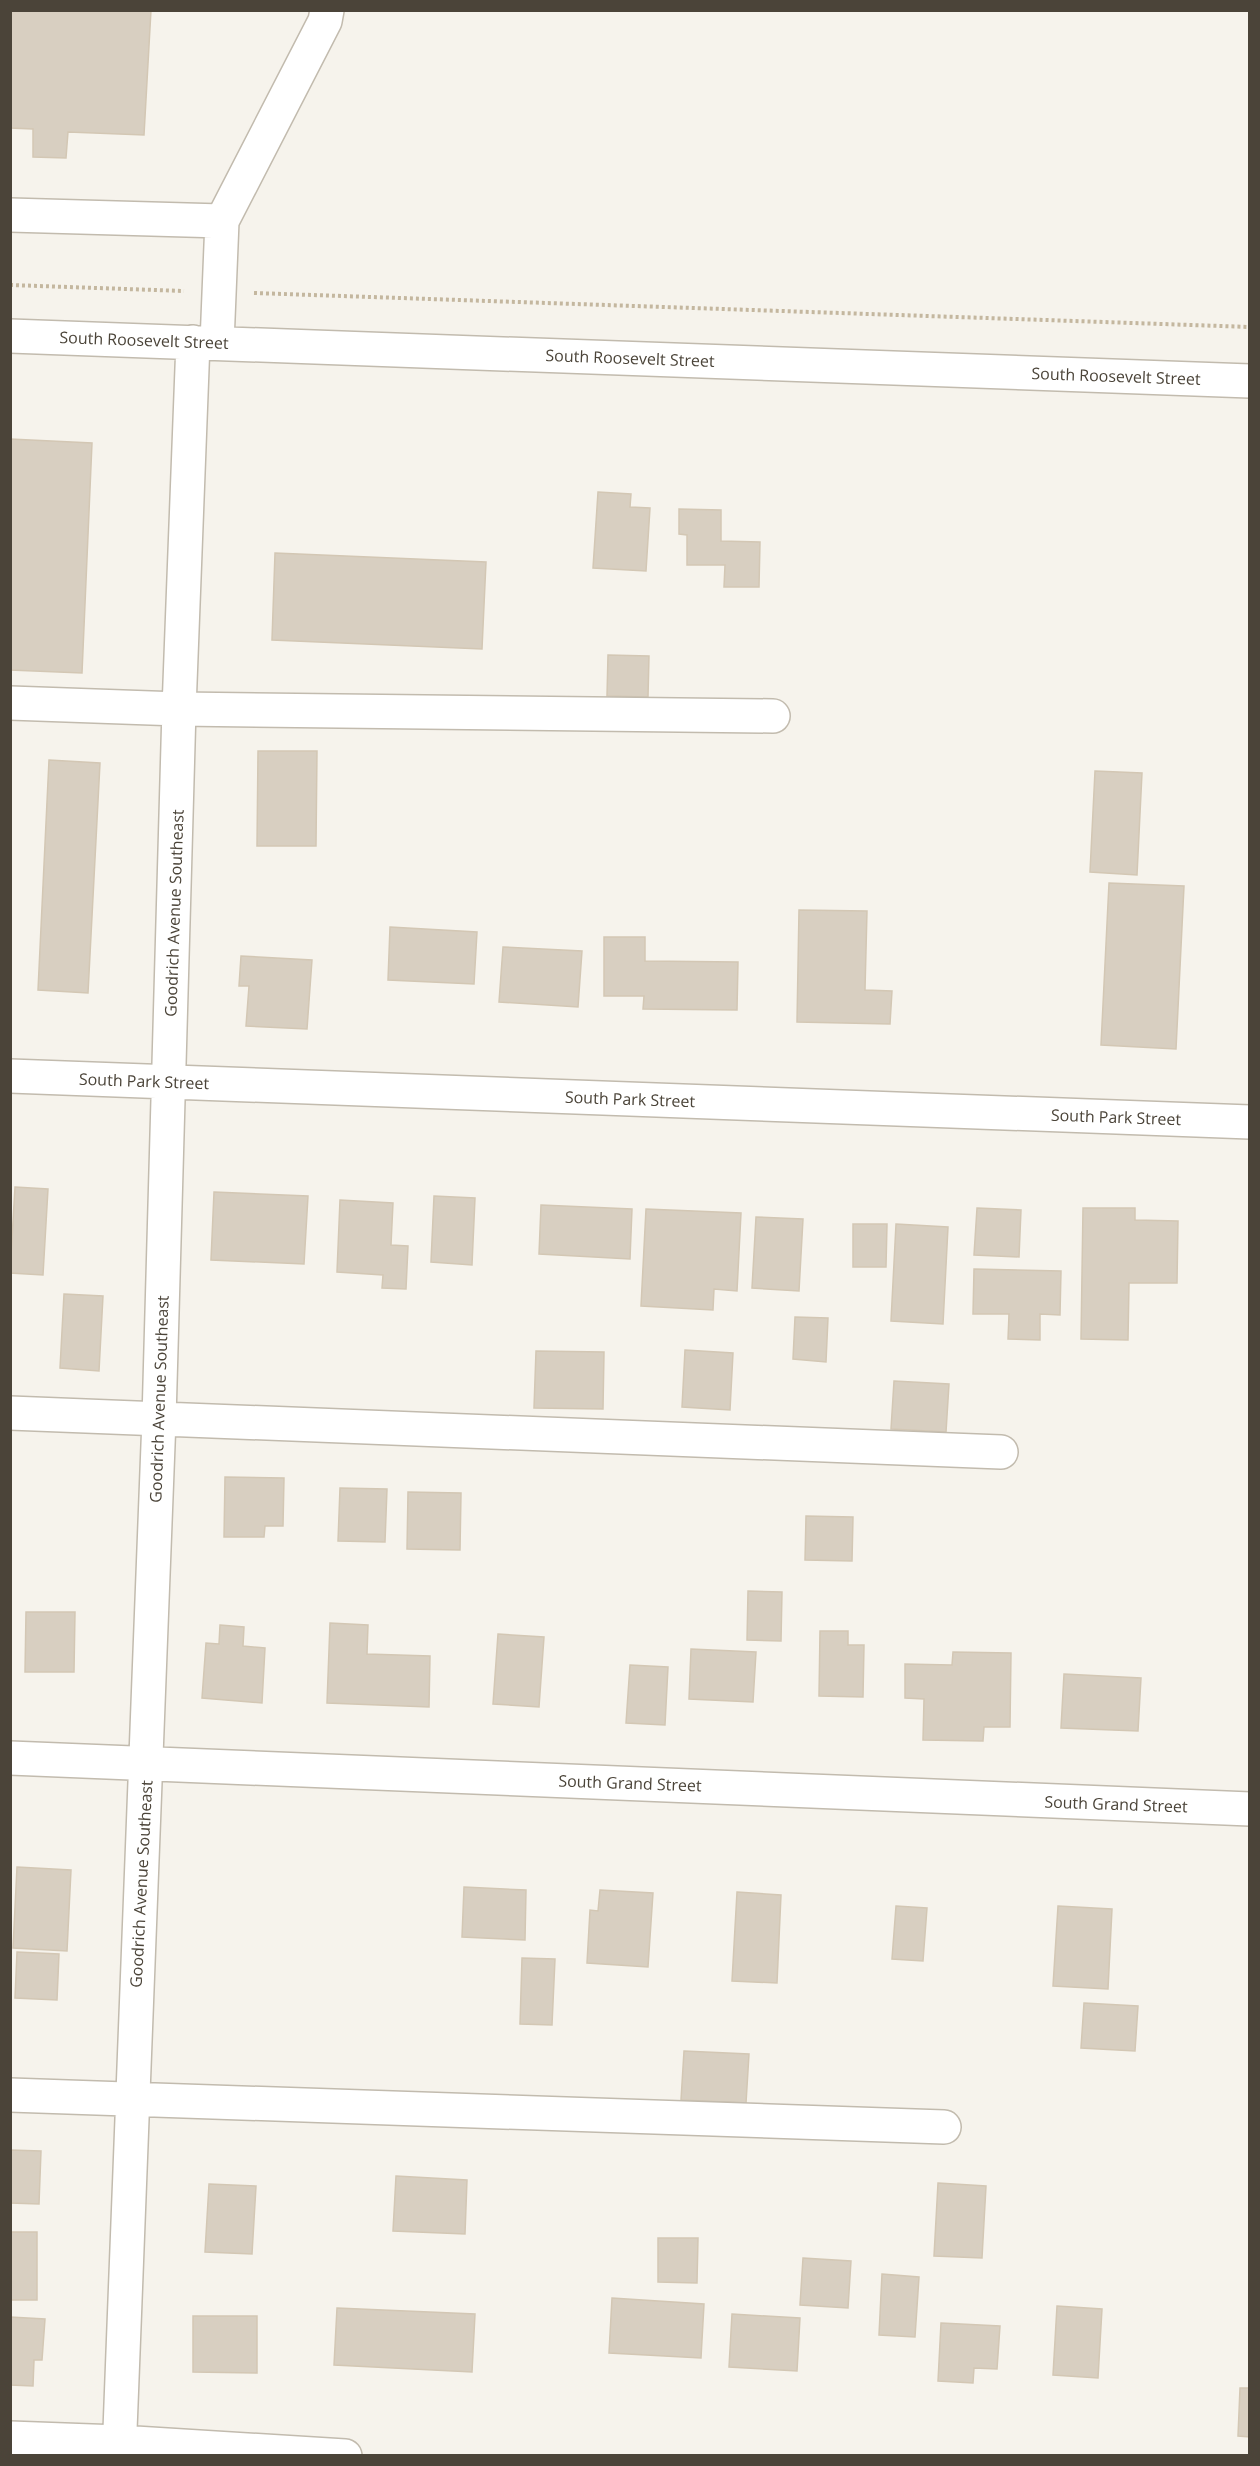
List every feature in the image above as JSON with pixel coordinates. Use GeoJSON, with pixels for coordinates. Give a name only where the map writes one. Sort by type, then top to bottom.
{"type":"FeatureCollection","features":[{"type":"Feature","properties":{"kind":"street"},"geometry":{"type":"LineString","coordinates":[[10,215],[222,221],[326,21],[327,10]]}},
{"type":"Feature","properties":{"kind":"street","name":"Goodrich Avenue Southeast"},"geometry":{"type":"LineString","coordinates":[[119,2449],[159,1419],[179,709],[205,342],[220,292],[222,221]]}},
{"type":"Feature","properties":{"kind":"street","name":"South Roosevelt Street"},"geometry":{"type":"LineString","coordinates":[[10,336],[1250,381]]}},
{"type":"Feature","properties":{"kind":"street"},"geometry":{"type":"LineString","coordinates":[[10,703],[179,709],[773,716]]}},
{"type":"Feature","properties":{"kind":"street","name":"South Park Street"},"geometry":{"type":"LineString","coordinates":[[10,1076],[1250,1122]]}},
{"type":"Feature","properties":{"kind":"street"},"geometry":{"type":"LineString","coordinates":[[10,1413],[1001,1452]]}},
{"type":"Feature","properties":{"kind":"street","name":"South Grand Street"},"geometry":{"type":"LineString","coordinates":[[10,1758],[1250,1809]]}},
{"type":"Feature","properties":{"kind":"street"},"geometry":{"type":"LineString","coordinates":[[10,2095],[945,2127]]}},
{"type":"Feature","properties":{"kind":"street"},"geometry":{"type":"LineString","coordinates":[[10,2438],[119,2449],[345,2456]]}},
{"type":"Feature","properties":{"kind":"path"},"geometry":{"type":"LineString","coordinates":[[10,285],[1250,327]]}},
{"type":"Feature","properties":{"kind":"building"},"geometry":{"type":"Polygon","coordinates":[[[10,10],[151,10],[144,135],[68,132],[66,158],[33,157],[33,129],[10,128],[10,10]]]}},
{"type":"Feature","properties":{"kind":"building"},"geometry":{"type":"Polygon","coordinates":[[[10,439],[92,443],[82,673],[10,670],[10,439]]]}},
{"type":"Feature","properties":{"kind":"building"},"geometry":{"type":"Polygon","coordinates":[[[598,492],[631,494],[630,507],[650,508],[646,571],[593,568],[598,492]]]}},
{"type":"Feature","properties":{"kind":"building"},"geometry":{"type":"Polygon","coordinates":[[[679,509],[721,510],[721,541],[760,542],[759,587],[724,587],[725,565],[687,565],[687,535],[679,534],[679,509]]]}},
{"type":"Feature","properties":{"kind":"building"},"geometry":{"type":"Polygon","coordinates":[[[275,553],[486,562],[482,649],[272,640],[275,553]]]}},
{"type":"Feature","properties":{"kind":"building"},"geometry":{"type":"Polygon","coordinates":[[[608,655],[649,656],[648,697],[607,696],[608,655]]]}},
{"type":"Feature","properties":{"kind":"building"},"geometry":{"type":"Polygon","coordinates":[[[258,751],[317,751],[316,846],[257,846],[258,751]]]}},
{"type":"Feature","properties":{"kind":"building"},"geometry":{"type":"Polygon","coordinates":[[[49,760],[100,763],[88,993],[38,990],[49,760]]]}},
{"type":"Feature","properties":{"kind":"building"},"geometry":{"type":"Polygon","coordinates":[[[1095,771],[1142,773],[1137,875],[1090,872],[1095,771]]]}},
{"type":"Feature","properties":{"kind":"building"},"geometry":{"type":"Polygon","coordinates":[[[1109,883],[1184,886],[1176,1049],[1101,1045],[1109,883]]]}},
{"type":"Feature","properties":{"kind":"building"},"geometry":{"type":"Polygon","coordinates":[[[799,910],[867,911],[865,990],[892,991],[890,1024],[797,1022],[799,910]]]}},
{"type":"Feature","properties":{"kind":"building"},"geometry":{"type":"Polygon","coordinates":[[[390,927],[477,932],[474,984],[388,980],[390,927]]]}},
{"type":"Feature","properties":{"kind":"building"},"geometry":{"type":"Polygon","coordinates":[[[604,937],[645,937],[645,961],[738,962],[737,1010],[643,1009],[644,996],[604,996],[604,937]]]}},
{"type":"Feature","properties":{"kind":"building"},"geometry":{"type":"Polygon","coordinates":[[[503,947],[582,951],[578,1007],[499,1002],[503,947]]]}},
{"type":"Feature","properties":{"kind":"building"},"geometry":{"type":"Polygon","coordinates":[[[241,956],[312,960],[307,1029],[246,1026],[249,986],[239,986],[241,956]]]}},
{"type":"Feature","properties":{"kind":"building"},"geometry":{"type":"Polygon","coordinates":[[[15,1187],[48,1189],[43,1275],[10,1273],[15,1187]]]}},
{"type":"Feature","properties":{"kind":"building"},"geometry":{"type":"Polygon","coordinates":[[[214,1192],[308,1196],[304,1264],[211,1260],[214,1192]]]}},
{"type":"Feature","properties":{"kind":"building"},"geometry":{"type":"Polygon","coordinates":[[[434,1196],[475,1198],[472,1265],[431,1262],[434,1196]]]}},
{"type":"Feature","properties":{"kind":"building"},"geometry":{"type":"Polygon","coordinates":[[[340,1200],[393,1203],[391,1245],[408,1246],[406,1289],[382,1288],[383,1275],[337,1272],[340,1200]]]}},
{"type":"Feature","properties":{"kind":"building"},"geometry":{"type":"Polygon","coordinates":[[[541,1205],[632,1209],[630,1259],[539,1254],[541,1205]]]}},
{"type":"Feature","properties":{"kind":"building"},"geometry":{"type":"Polygon","coordinates":[[[977,1208],[1021,1210],[1019,1257],[974,1255],[977,1208]]]}},
{"type":"Feature","properties":{"kind":"building"},"geometry":{"type":"Polygon","coordinates":[[[1083,1208],[1135,1208],[1135,1220],[1178,1221],[1177,1283],[1129,1283],[1128,1340],[1081,1339],[1083,1208]]]}},
{"type":"Feature","properties":{"kind":"building"},"geometry":{"type":"Polygon","coordinates":[[[646,1209],[741,1213],[737,1291],[714,1289],[713,1310],[641,1306],[646,1209]]]}},
{"type":"Feature","properties":{"kind":"building"},"geometry":{"type":"Polygon","coordinates":[[[756,1217],[803,1219],[799,1291],[752,1288],[756,1217]]]}},
{"type":"Feature","properties":{"kind":"building"},"geometry":{"type":"Polygon","coordinates":[[[853,1224],[887,1224],[886,1267],[853,1267],[853,1224]]]}},
{"type":"Feature","properties":{"kind":"building"},"geometry":{"type":"Polygon","coordinates":[[[896,1224],[948,1227],[943,1324],[891,1321],[896,1224]]]}},
{"type":"Feature","properties":{"kind":"building"},"geometry":{"type":"Polygon","coordinates":[[[974,1269],[1061,1271],[1060,1315],[1040,1314],[1040,1340],[1008,1339],[1009,1314],[973,1314],[974,1269]]]}},
{"type":"Feature","properties":{"kind":"building"},"geometry":{"type":"Polygon","coordinates":[[[64,1294],[103,1296],[99,1371],[60,1368],[64,1294]]]}},
{"type":"Feature","properties":{"kind":"building"},"geometry":{"type":"Polygon","coordinates":[[[795,1317],[828,1318],[826,1362],[793,1359],[795,1317]]]}},
{"type":"Feature","properties":{"kind":"building"},"geometry":{"type":"Polygon","coordinates":[[[685,1350],[733,1353],[730,1410],[682,1407],[685,1350]]]}},
{"type":"Feature","properties":{"kind":"building"},"geometry":{"type":"Polygon","coordinates":[[[536,1351],[604,1352],[603,1409],[534,1408],[536,1351]]]}},
{"type":"Feature","properties":{"kind":"building"},"geometry":{"type":"Polygon","coordinates":[[[894,1381],[949,1384],[946,1432],[891,1429],[894,1381]]]}},
{"type":"Feature","properties":{"kind":"building"},"geometry":{"type":"Polygon","coordinates":[[[225,1477],[284,1478],[283,1526],[265,1526],[264,1537],[224,1537],[225,1477]]]}},
{"type":"Feature","properties":{"kind":"building"},"geometry":{"type":"Polygon","coordinates":[[[340,1488],[387,1489],[385,1542],[338,1541],[340,1488]]]}},
{"type":"Feature","properties":{"kind":"building"},"geometry":{"type":"Polygon","coordinates":[[[408,1492],[461,1493],[460,1550],[407,1549],[408,1492]]]}},
{"type":"Feature","properties":{"kind":"building"},"geometry":{"type":"Polygon","coordinates":[[[806,1516],[853,1517],[852,1561],[805,1560],[806,1516]]]}},
{"type":"Feature","properties":{"kind":"building"},"geometry":{"type":"Polygon","coordinates":[[[748,1591],[782,1592],[781,1641],[747,1640],[748,1591]]]}},
{"type":"Feature","properties":{"kind":"building"},"geometry":{"type":"Polygon","coordinates":[[[26,1612],[75,1612],[74,1672],[25,1672],[26,1612]]]}},
{"type":"Feature","properties":{"kind":"building"},"geometry":{"type":"Polygon","coordinates":[[[330,1623],[368,1625],[367,1654],[430,1656],[429,1707],[327,1703],[330,1623]]]}},
{"type":"Feature","properties":{"kind":"building"},"geometry":{"type":"Polygon","coordinates":[[[220,1625],[244,1627],[243,1646],[265,1648],[262,1703],[202,1698],[206,1643],[219,1644],[220,1625]]]}},
{"type":"Feature","properties":{"kind":"building"},"geometry":{"type":"Polygon","coordinates":[[[820,1631],[848,1631],[848,1645],[864,1645],[863,1697],[819,1696],[820,1631]]]}},
{"type":"Feature","properties":{"kind":"building"},"geometry":{"type":"Polygon","coordinates":[[[498,1634],[544,1637],[539,1707],[493,1704],[498,1634]]]}},
{"type":"Feature","properties":{"kind":"building"},"geometry":{"type":"Polygon","coordinates":[[[691,1649],[756,1652],[753,1702],[689,1699],[691,1649]]]}},
{"type":"Feature","properties":{"kind":"building"},"geometry":{"type":"Polygon","coordinates":[[[953,1652],[1011,1653],[1010,1727],[984,1727],[983,1741],[923,1740],[924,1699],[905,1698],[905,1664],[952,1665],[953,1652]]]}},
{"type":"Feature","properties":{"kind":"building"},"geometry":{"type":"Polygon","coordinates":[[[630,1665],[668,1667],[665,1725],[626,1723],[630,1665]]]}},
{"type":"Feature","properties":{"kind":"building"},"geometry":{"type":"Polygon","coordinates":[[[1064,1674],[1141,1678],[1138,1731],[1061,1728],[1064,1674]]]}},
{"type":"Feature","properties":{"kind":"building"},"geometry":{"type":"Polygon","coordinates":[[[17,1867],[71,1870],[67,1951],[13,1948],[17,1867]]]}},
{"type":"Feature","properties":{"kind":"building"},"geometry":{"type":"Polygon","coordinates":[[[464,1887],[526,1890],[525,1940],[462,1937],[464,1887]]]}},
{"type":"Feature","properties":{"kind":"building"},"geometry":{"type":"Polygon","coordinates":[[[600,1890],[653,1893],[648,1967],[587,1963],[590,1910],[598,1911],[600,1890]]]}},
{"type":"Feature","properties":{"kind":"building"},"geometry":{"type":"Polygon","coordinates":[[[737,1892],[781,1895],[777,1983],[732,1981],[737,1892]]]}},
{"type":"Feature","properties":{"kind":"building"},"geometry":{"type":"Polygon","coordinates":[[[896,1906],[927,1908],[923,1961],[892,1959],[896,1906]]]}},
{"type":"Feature","properties":{"kind":"building"},"geometry":{"type":"Polygon","coordinates":[[[1058,1906],[1112,1909],[1108,1989],[1053,1986],[1058,1906]]]}},
{"type":"Feature","properties":{"kind":"building"},"geometry":{"type":"Polygon","coordinates":[[[17,1952],[59,1954],[57,2000],[15,1998],[17,1952]]]}},
{"type":"Feature","properties":{"kind":"building"},"geometry":{"type":"Polygon","coordinates":[[[522,1958],[555,1959],[552,2025],[520,2024],[522,1958]]]}},
{"type":"Feature","properties":{"kind":"building"},"geometry":{"type":"Polygon","coordinates":[[[1084,2003],[1138,2006],[1135,2051],[1081,2048],[1084,2003]]]}},
{"type":"Feature","properties":{"kind":"building"},"geometry":{"type":"Polygon","coordinates":[[[684,2051],[749,2054],[746,2103],[681,2100],[684,2051]]]}},
{"type":"Feature","properties":{"kind":"building"},"geometry":{"type":"Polygon","coordinates":[[[10,2150],[41,2151],[39,2204],[10,2203],[10,2150]]]}},
{"type":"Feature","properties":{"kind":"building"},"geometry":{"type":"Polygon","coordinates":[[[396,2176],[467,2180],[465,2234],[393,2231],[396,2176]]]}},
{"type":"Feature","properties":{"kind":"building"},"geometry":{"type":"Polygon","coordinates":[[[938,2183],[986,2186],[982,2258],[934,2256],[938,2183]]]}},
{"type":"Feature","properties":{"kind":"building"},"geometry":{"type":"Polygon","coordinates":[[[209,2184],[256,2186],[252,2254],[205,2252],[209,2184]]]}},
{"type":"Feature","properties":{"kind":"building"},"geometry":{"type":"Polygon","coordinates":[[[10,2232],[37,2232],[37,2300],[10,2300],[10,2232]]]}},
{"type":"Feature","properties":{"kind":"building"},"geometry":{"type":"Polygon","coordinates":[[[658,2238],[698,2238],[697,2283],[658,2282],[658,2238]]]}},
{"type":"Feature","properties":{"kind":"building"},"geometry":{"type":"Polygon","coordinates":[[[803,2258],[851,2261],[848,2308],[800,2305],[803,2258]]]}},
{"type":"Feature","properties":{"kind":"building"},"geometry":{"type":"Polygon","coordinates":[[[882,2274],[919,2277],[915,2337],[879,2335],[882,2274]]]}},
{"type":"Feature","properties":{"kind":"building"},"geometry":{"type":"Polygon","coordinates":[[[612,2298],[704,2304],[701,2358],[609,2353],[612,2298]]]}},
{"type":"Feature","properties":{"kind":"building"},"geometry":{"type":"Polygon","coordinates":[[[1057,2306],[1102,2309],[1098,2378],[1053,2375],[1057,2306]]]}},
{"type":"Feature","properties":{"kind":"building"},"geometry":{"type":"Polygon","coordinates":[[[337,2308],[475,2314],[472,2372],[334,2365],[337,2308]]]}},
{"type":"Feature","properties":{"kind":"building"},"geometry":{"type":"Polygon","coordinates":[[[732,2314],[800,2318],[797,2371],[729,2367],[732,2314]]]}},
{"type":"Feature","properties":{"kind":"building"},"geometry":{"type":"Polygon","coordinates":[[[193,2316],[257,2316],[257,2373],[193,2372],[193,2316]]]}},
{"type":"Feature","properties":{"kind":"building"},"geometry":{"type":"Polygon","coordinates":[[[10,2317],[45,2319],[42,2360],[34,2360],[33,2386],[10,2385],[10,2317]]]}},
{"type":"Feature","properties":{"kind":"building"},"geometry":{"type":"Polygon","coordinates":[[[941,2323],[1000,2326],[997,2369],[974,2368],[973,2383],[938,2381],[941,2323]]]}},
{"type":"Feature","properties":{"kind":"building"},"geometry":{"type":"Polygon","coordinates":[[[1240,2388],[1250,2388],[1250,2437],[1238,2436],[1240,2388]]]}}]}
